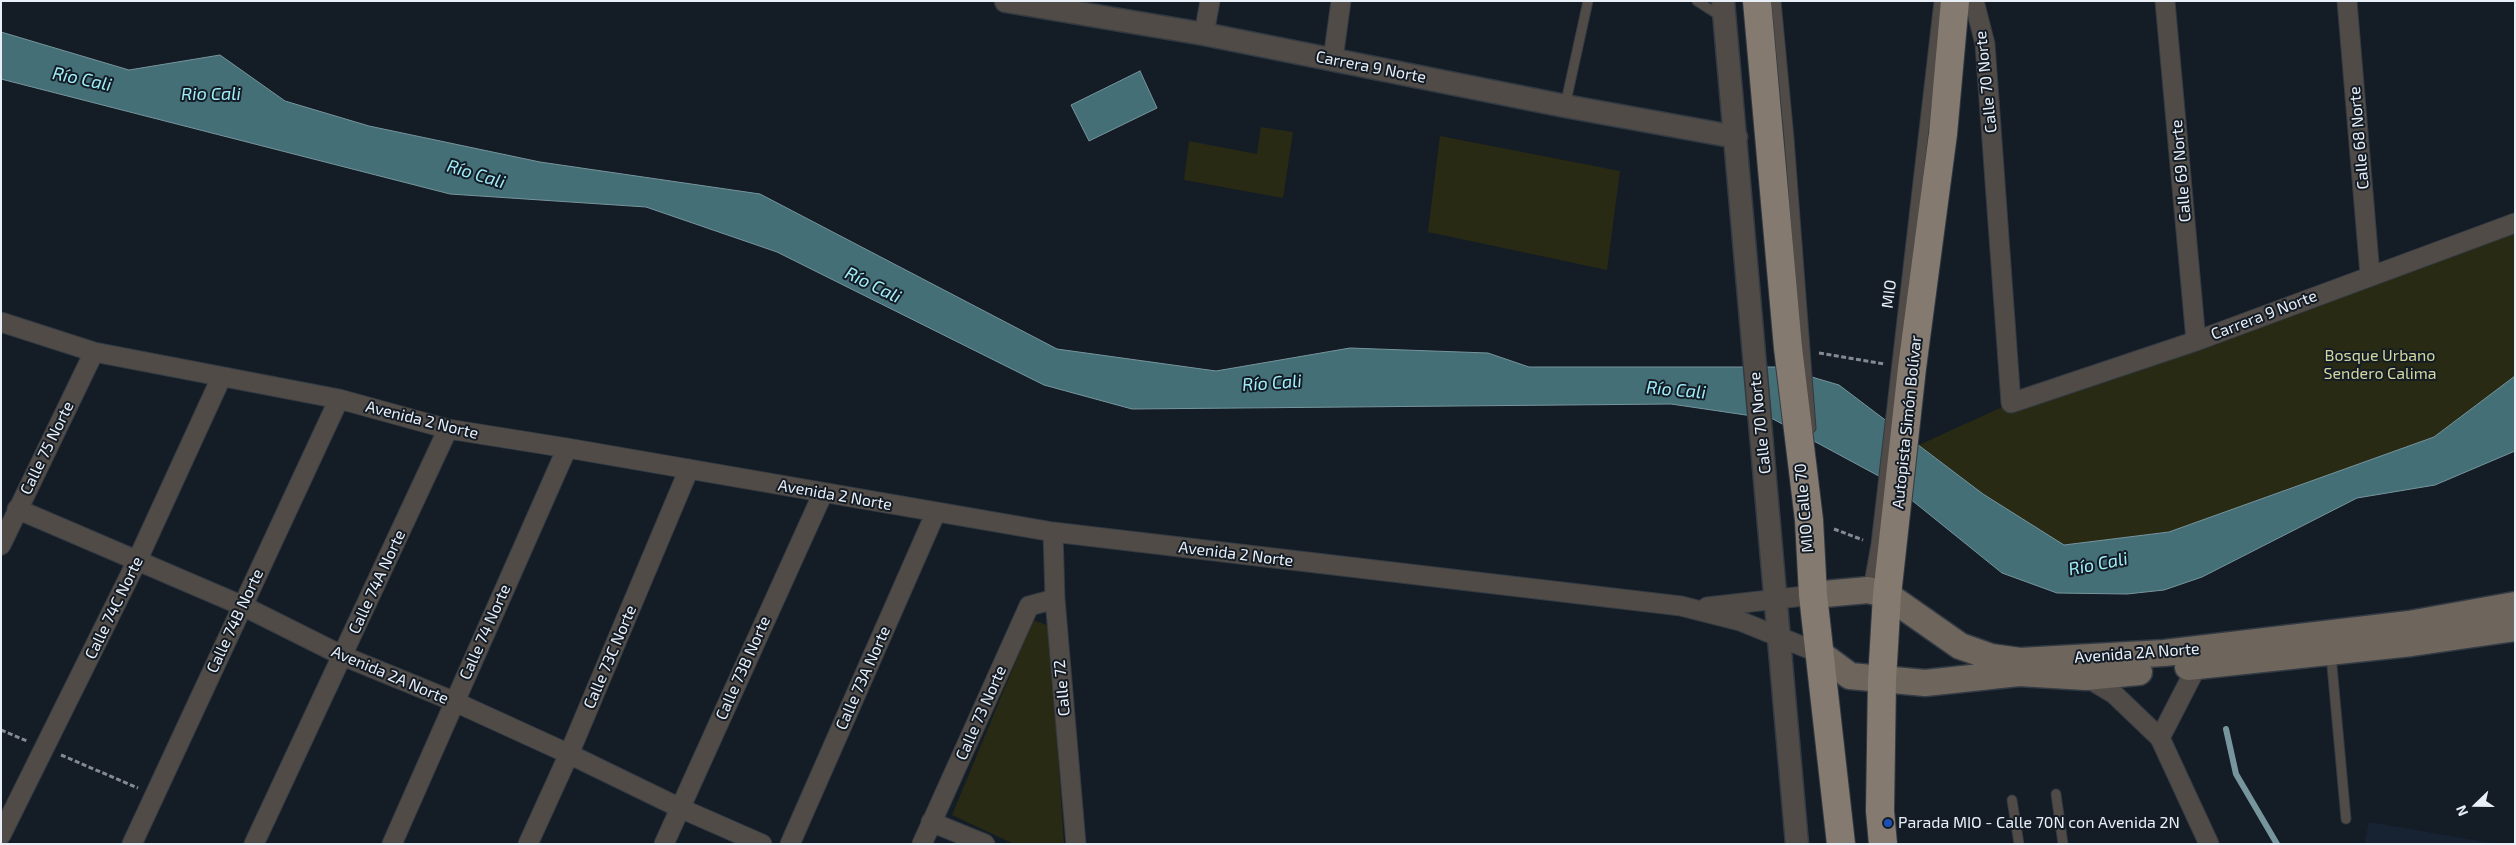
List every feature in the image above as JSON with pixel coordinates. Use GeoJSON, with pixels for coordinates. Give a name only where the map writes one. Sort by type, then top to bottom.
{"type":"FeatureCollection","features":[{"type":"Feature","properties":{"kind":"main road"},"geometry":{"type":"LineString","coordinates":[[1758,1],[1796,349],[1809,520],[1823,592],[1841,844]]}},
{"type":"Feature","properties":{"kind":"main road","name":"Autopista Simón Bolívar"},"geometry":{"type":"LineString","coordinates":[[1883,844],[1880,811],[1882,680],[1877,592],[1884,547],[1904,367],[1943,134],[1955,1]]}},
{"type":"Feature","properties":{"kind":"main road"},"geometry":{"type":"LineString","coordinates":[[1823,592],[1877,592]]}},
{"type":"Feature","properties":{"kind":"main road","name":"Avenida 2A Norte"},"geometry":{"type":"LineString","coordinates":[[1877,592],[1960,646],[1984,655],[2020,661],[2085,667]]}},
{"type":"Feature","properties":{"kind":"main road","name":"Avenida 2A Norte"},"geometry":{"type":"LineString","coordinates":[[1827,656],[1850,676],[1925,683],[2196,658],[2331,642],[2409,624],[2515,605]]}},
{"type":"Feature","properties":{"kind":"main road","name":"Avenida 2A Norte"},"geometry":{"type":"LineString","coordinates":[[2331,642],[2412,643],[2515,628]]}},
{"type":"Feature","properties":{"kind":"street","name":"Carrera 9 Norte"},"geometry":{"type":"LineString","coordinates":[[1006,1],[1075,7],[1565,106],[1736,137]]}},
{"type":"Feature","properties":{"kind":"street"},"geometry":{"type":"LineString","coordinates":[[1204,34],[1210,1]]}},
{"type":"Feature","properties":{"kind":"street"},"geometry":{"type":"LineString","coordinates":[[1333,59],[1341,1]]}},
{"type":"Feature","properties":{"kind":"street","name":"Calle 70 Norte"},"geometry":{"type":"LineString","coordinates":[[1974,1],[1984,44],[2011,403]]}},
{"type":"Feature","properties":{"kind":"street","name":"Calle 69 Norte"},"geometry":{"type":"LineString","coordinates":[[2165,1],[2196,341]]}},
{"type":"Feature","properties":{"kind":"street","name":"Calle 68 Norte"},"geometry":{"type":"LineString","coordinates":[[2347,1],[2370,275]]}},
{"type":"Feature","properties":{"kind":"street","name":"Calle 70 Norte"},"geometry":{"type":"LineString","coordinates":[[1724,10],[1798,844]]}},
{"type":"Feature","properties":{"kind":"street","name":"Carrera 9 Norte"},"geometry":{"type":"LineString","coordinates":[[2011,403],[2196,341],[2370,275],[2515,223]]}},
{"type":"Feature","properties":{"kind":"street","name":"Avenida 2 Norte"},"geometry":{"type":"LineString","coordinates":[[1,322],[94,352],[221,378],[339,399],[448,429],[1052,532],[1681,606],[1716,606],[1756,600],[1775,600]]}},
{"type":"Feature","properties":{"kind":"street","name":"Calle 75 Norte"},"geometry":{"type":"LineString","coordinates":[[1,545],[94,352]]}},
{"type":"Feature","properties":{"kind":"street","name":"Calle 74C Norte"},"geometry":{"type":"LineString","coordinates":[[1,835],[137,561],[221,378]]}},
{"type":"Feature","properties":{"kind":"street","name":"Calle 74B Norte"},"geometry":{"type":"LineString","coordinates":[[132,844],[339,399]]}},
{"type":"Feature","properties":{"kind":"street","name":"Calle 74A Norte"},"geometry":{"type":"LineString","coordinates":[[254,844],[448,429]]}},
{"type":"Feature","properties":{"kind":"street","name":"Calle 74 Norte"},"geometry":{"type":"LineString","coordinates":[[392,844],[453,702],[567,448]]}},
{"type":"Feature","properties":{"kind":"street","name":"Calle 73C Norte"},"geometry":{"type":"LineString","coordinates":[[528,844],[569,754],[689,469]]}},
{"type":"Feature","properties":{"kind":"street","name":"Calle 73B Norte"},"geometry":{"type":"LineString","coordinates":[[664,844],[823,493]]}},
{"type":"Feature","properties":{"kind":"street","name":"Avenida 2A Norte"},"geometry":{"type":"LineString","coordinates":[[17,509],[242,606],[343,656],[453,702],[569,754],[680,808],[762,844]]}},
{"type":"Feature","properties":{"kind":"street","name":"Calle 73A Norte"},"geometry":{"type":"LineString","coordinates":[[790,844],[936,512]]}},
{"type":"Feature","properties":{"kind":"street","name":"Calle 72"},"geometry":{"type":"LineString","coordinates":[[1052,532],[1055,599],[1076,844]]}},
{"type":"Feature","properties":{"kind":"street"},"geometry":{"type":"LineString","coordinates":[[1775,600],[1823,592]]}},
{"type":"Feature","properties":{"kind":"street","name":"Calle 73 Norte"},"geometry":{"type":"LineString","coordinates":[[922,844],[1029,606],[1055,599]]}},
{"type":"Feature","properties":{"kind":"street","name":"Avenida 2 Norte"},"geometry":{"type":"LineString","coordinates":[[1681,606],[1726,617],[1779,638]]}},
{"type":"Feature","properties":{"kind":"street","name":"Avenida 2A Norte"},"geometry":{"type":"LineString","coordinates":[[1779,638],[1827,656]]}},
{"type":"Feature","properties":{"kind":"street"},"geometry":{"type":"LineString","coordinates":[[2160,738],[2196,658]]}},
{"type":"Feature","properties":{"kind":"street"},"geometry":{"type":"LineString","coordinates":[[2085,667],[2160,738],[2209,844]]}},
{"type":"Feature","properties":{"kind":"street"},"geometry":{"type":"LineString","coordinates":[[932,822],[985,844]]}},
{"type":"Feature","properties":{"kind":"lane"},"geometry":{"type":"LineString","coordinates":[[1565,106],[1588,1]]}},
{"type":"Feature","properties":{"kind":"lane"},"geometry":{"type":"LineString","coordinates":[[1697,1],[1724,10]]}},
{"type":"Feature","properties":{"kind":"lane"},"geometry":{"type":"LineString","coordinates":[[1776,1],[1789,138],[1796,349],[1812,438]]}},
{"type":"Feature","properties":{"kind":"lane","name":"MIO"},"geometry":{"type":"LineString","coordinates":[[1904,367],[1939,1]]}},
{"type":"Feature","properties":{"kind":"lane"},"geometry":{"type":"LineString","coordinates":[[2331,642],[2346,819]]}},
{"type":"Feature","properties":{"kind":"lane"},"geometry":{"type":"LineString","coordinates":[[2056,794],[2063,844]]}},
{"type":"Feature","properties":{"kind":"lane"},"geometry":{"type":"LineString","coordinates":[[2012,800],[2019,844]]}},
{"type":"Feature","properties":{"kind":"path"},"geometry":{"type":"LineString","coordinates":[[1796,349],[1904,367]]}},
{"type":"Feature","properties":{"kind":"path"},"geometry":{"type":"LineString","coordinates":[[1,730],[154,795]]}},
{"type":"Feature","properties":{"kind":"shaded area"},"geometry":{"type":"Polygon","coordinates":[[[2369,822],[2498,844],[2364,844],[2369,822]]]}},
{"type":"Feature","properties":{"kind":"green space"},"geometry":{"type":"Polygon","coordinates":[[[1261,127],[1293,132],[1283,198],[1184,180],[1189,141],[1257,154],[1261,127]]]}},
{"type":"Feature","properties":{"kind":"green space"},"geometry":{"type":"Polygon","coordinates":[[[1440,136],[1620,171],[1607,270],[1428,232],[1440,136]]]}},
{"type":"Feature","properties":{"kind":"green space","name":"Bosque Urbano Sendero Calima"},"geometry":{"type":"Polygon","coordinates":[[[2515,223],[2515,376],[2434,437],[2169,532],[2064,545],[1983,494],[1919,445],[2011,403],[2515,223]]]}},
{"type":"Feature","properties":{"kind":"green space"},"geometry":{"type":"Polygon","coordinates":[[[1033,620],[1049,626],[1064,844],[1014,844],[952,815],[1033,620]]]}},
{"type":"Feature","properties":{"kind":"water","name":"Rio Cali"},"geometry":{"type":"Polygon","coordinates":[[[1,32],[129,70],[220,55],[285,101],[369,126],[540,162],[760,194],[1057,349],[1216,371],[1350,348],[1488,353],[1529,367],[1778,367],[1839,385],[1983,494],[2064,545],[2169,532],[2434,437],[2515,376],[2515,451],[2435,485],[2357,498],[2202,577],[2164,590],[2127,594],[2057,593],[2002,573],[1888,481],[1773,419],[1671,404],[1132,409],[1044,385],[777,252],[646,207],[450,194],[1,79],[1,32]]]}},
{"type":"Feature","properties":{"kind":"water"},"geometry":{"type":"Polygon","coordinates":[[[1140,71],[1157,108],[1089,141],[1071,105],[1140,71]]]}},
{"type":"Feature","properties":{"kind":"waterway"},"geometry":{"type":"LineString","coordinates":[[2226,729],[2236,774],[2277,844]]}},
{"type":"Feature","properties":{"kind":"place","name":"Parada MIO - Calle 70N con Avenida 2N"},"geometry":{"type":"Point","coordinates":[1888,823]}},
{"type":"Feature","properties":{"kind":"water label","name":"Río Cali"},"geometry":{"type":"Point","coordinates":[82,79]}},
{"type":"Feature","properties":{"kind":"water label","name":"Río Cali"},"geometry":{"type":"Point","coordinates":[476,174]}},
{"type":"Feature","properties":{"kind":"water label","name":"Río Cali"},"geometry":{"type":"Point","coordinates":[873,285]}},
{"type":"Feature","properties":{"kind":"water label","name":"Río Cali"},"geometry":{"type":"Point","coordinates":[1272,383]}},
{"type":"Feature","properties":{"kind":"water label","name":"Río Cali"},"geometry":{"type":"Point","coordinates":[1676,390]}},
{"type":"Feature","properties":{"kind":"water label","name":"Río Cali"},"geometry":{"type":"Point","coordinates":[2098,564]}}]}
